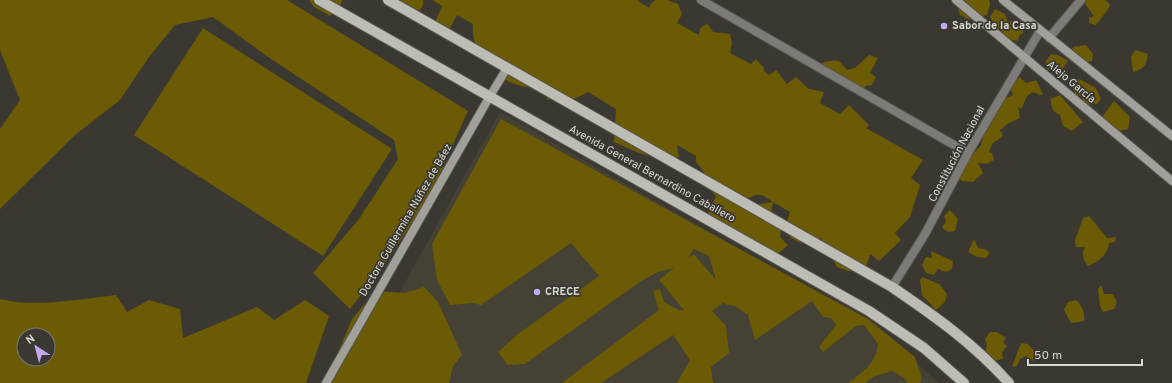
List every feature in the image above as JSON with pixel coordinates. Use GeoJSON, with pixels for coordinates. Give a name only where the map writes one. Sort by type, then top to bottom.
{"type":"FeatureCollection","features":[{"type":"Feature","properties":{"kind":"main road","name":"Avenida General Bernardino Caballero"},"geometry":{"type":"LineString","coordinates":[[319,0],[869,311],[924,348],[964,383]]}},
{"type":"Feature","properties":{"kind":"main road","name":"Avenida General Bernardino Caballero"},"geometry":{"type":"LineString","coordinates":[[388,0],[892,287],[945,322],[989,361],[1009,383]]}},
{"type":"Feature","properties":{"kind":"street"},"geometry":{"type":"LineString","coordinates":[[701,0],[968,153]]}},
{"type":"Feature","properties":{"kind":"street","name":"Alejo García"},"geometry":{"type":"LineString","coordinates":[[956,0],[1172,181]]}},
{"type":"Feature","properties":{"kind":"street","name":"Alejo García"},"geometry":{"type":"LineString","coordinates":[[1003,0],[1172,136]]}},
{"type":"Feature","properties":{"kind":"street"},"geometry":{"type":"LineString","coordinates":[[1049,38],[1080,0]]}},
{"type":"Feature","properties":{"kind":"street","name":"Constitución Nacional"},"geometry":{"type":"LineString","coordinates":[[892,287],[925,234],[968,153],[1040,31]]}},
{"type":"Feature","properties":{"kind":"street","name":"Doctora Guillermina Núñez de Báez"},"geometry":{"type":"LineString","coordinates":[[326,383],[507,68]]}},
{"type":"Feature","properties":{"kind":"shaded area"},"geometry":{"type":"Polygon","coordinates":[[[0,0],[287,0],[468,111],[430,195],[389,258],[350,309],[313,273],[359,219],[398,159],[394,140],[268,57],[213,17],[175,25],[149,57],[120,100],[75,135],[0,209],[0,129],[20,100],[0,50],[0,0]]]}},
{"type":"Feature","properties":{"kind":"shaded area"},"geometry":{"type":"Polygon","coordinates":[[[309,0],[342,0],[341,4],[330,16],[314,7],[309,0]]]}},
{"type":"Feature","properties":{"kind":"shaded area"},"geometry":{"type":"Polygon","coordinates":[[[384,0],[423,0],[423,4],[422,7],[415,13],[405,16],[384,0]]]}},
{"type":"Feature","properties":{"kind":"shaded area"},"geometry":{"type":"Polygon","coordinates":[[[432,0],[639,0],[638,1],[650,8],[650,5],[655,0],[667,0],[678,4],[682,14],[677,23],[699,35],[700,29],[707,23],[713,32],[730,34],[732,43],[730,53],[751,64],[756,59],[764,68],[764,71],[769,75],[776,70],[787,84],[796,77],[809,89],[824,92],[820,103],[840,114],[849,105],[869,125],[866,128],[923,160],[911,178],[920,185],[910,217],[895,233],[901,240],[879,261],[870,254],[865,271],[848,271],[837,267],[821,238],[803,243],[796,241],[787,234],[790,212],[773,202],[770,217],[782,223],[780,237],[788,245],[774,257],[714,220],[708,213],[716,196],[704,183],[704,172],[696,162],[696,156],[677,145],[679,156],[672,161],[639,153],[614,142],[616,109],[588,92],[568,100],[553,100],[547,99],[545,89],[520,86],[505,80],[505,62],[490,57],[480,50],[474,40],[473,24],[457,15],[450,28],[437,33],[435,22],[442,6],[432,0]],[[756,195],[748,198],[749,209],[760,204],[773,202],[762,195],[756,195]]]}},
{"type":"Feature","properties":{"kind":"shaded area"},"geometry":{"type":"Polygon","coordinates":[[[951,0],[989,0],[990,5],[987,15],[968,19],[960,15],[958,7],[953,4],[951,0]]]}},
{"type":"Feature","properties":{"kind":"shaded area"},"geometry":{"type":"Polygon","coordinates":[[[1082,0],[1105,0],[1110,4],[1109,8],[1096,25],[1089,23],[1089,18],[1094,16],[1082,0]]]}},
{"type":"Feature","properties":{"kind":"shaded area"},"geometry":{"type":"Polygon","coordinates":[[[995,9],[1005,14],[1008,22],[1011,21],[1024,32],[1019,36],[1018,41],[1009,39],[1002,32],[995,35],[989,31],[993,22],[990,17],[995,9]]]}},
{"type":"Feature","properties":{"kind":"shaded area"},"geometry":{"type":"Polygon","coordinates":[[[203,28],[392,149],[323,256],[134,135],[203,28]]]}},
{"type":"Feature","properties":{"kind":"shaded area"},"geometry":{"type":"Polygon","coordinates":[[[1086,45],[1093,54],[1092,61],[1085,63],[1072,51],[1073,47],[1086,45]]]}},
{"type":"Feature","properties":{"kind":"shaded area"},"geometry":{"type":"Polygon","coordinates":[[[1135,50],[1148,54],[1144,66],[1140,70],[1133,72],[1131,57],[1135,50]]]}},
{"type":"Feature","properties":{"kind":"shaded area"},"geometry":{"type":"Polygon","coordinates":[[[1051,54],[1058,55],[1068,61],[1058,75],[1046,68],[1046,61],[1051,54]]]}},
{"type":"Feature","properties":{"kind":"shaded area"},"geometry":{"type":"Polygon","coordinates":[[[869,55],[878,58],[870,73],[876,77],[872,85],[866,86],[857,93],[826,75],[822,75],[815,69],[820,64],[833,61],[839,61],[847,70],[855,68],[869,55]]]}},
{"type":"Feature","properties":{"kind":"shaded area"},"geometry":{"type":"Polygon","coordinates":[[[1020,77],[1026,83],[1036,80],[1043,94],[1040,95],[1033,92],[1027,96],[1021,109],[1018,106],[1020,118],[1009,123],[1000,130],[1003,136],[992,144],[989,152],[992,153],[994,160],[986,164],[978,163],[983,173],[973,182],[962,181],[956,174],[981,145],[989,113],[994,103],[1013,95],[1010,86],[1020,77]]]}},
{"type":"Feature","properties":{"kind":"shaded area"},"geometry":{"type":"Polygon","coordinates":[[[1079,79],[1096,88],[1101,99],[1097,104],[1082,105],[1083,96],[1076,95],[1073,89],[1079,79]]]}},
{"type":"Feature","properties":{"kind":"shaded area"},"geometry":{"type":"Polygon","coordinates":[[[1060,95],[1083,122],[1072,131],[1063,126],[1060,115],[1053,111],[1050,99],[1060,95]]]}},
{"type":"Feature","properties":{"kind":"shaded area"},"geometry":{"type":"Polygon","coordinates":[[[1114,101],[1130,117],[1128,129],[1115,132],[1108,127],[1102,117],[1114,101]]]}},
{"type":"Feature","properties":{"kind":"shaded area"},"geometry":{"type":"Polygon","coordinates":[[[500,112],[878,329],[939,383],[349,383],[500,112]]]}},
{"type":"Feature","properties":{"kind":"shaded area"},"geometry":{"type":"Polygon","coordinates":[[[501,119],[868,319],[915,357],[922,379],[920,383],[908,383],[903,377],[892,371],[873,377],[865,383],[848,383],[864,371],[872,362],[877,351],[878,344],[864,325],[856,326],[823,352],[819,347],[836,325],[831,318],[823,317],[812,301],[755,340],[748,315],[735,306],[725,304],[724,302],[712,311],[726,326],[729,353],[711,367],[713,383],[677,383],[690,360],[673,335],[601,383],[562,383],[659,310],[653,291],[660,289],[664,302],[679,310],[684,310],[659,280],[674,268],[658,272],[641,281],[525,364],[508,365],[498,352],[518,334],[599,276],[571,243],[481,305],[473,303],[450,305],[437,280],[432,244],[501,119]],[[694,249],[688,258],[694,254],[716,280],[709,256],[694,249]]]}},
{"type":"Feature","properties":{"kind":"shaded area"},"geometry":{"type":"Polygon","coordinates":[[[950,210],[958,219],[955,231],[948,232],[942,228],[946,221],[944,216],[950,210]]]}},
{"type":"Feature","properties":{"kind":"shaded area"},"geometry":{"type":"Polygon","coordinates":[[[1089,216],[1107,238],[1116,237],[1115,242],[1109,243],[1107,251],[1102,258],[1088,266],[1083,257],[1085,247],[1076,247],[1075,240],[1083,218],[1089,216]]]}},
{"type":"Feature","properties":{"kind":"shaded area"},"geometry":{"type":"Polygon","coordinates":[[[974,239],[978,248],[985,249],[990,253],[986,258],[977,257],[968,252],[974,239]]]}},
{"type":"Feature","properties":{"kind":"shaded area"},"geometry":{"type":"Polygon","coordinates":[[[931,251],[953,261],[952,269],[946,272],[938,269],[934,275],[926,273],[922,265],[926,257],[932,258],[931,251]]]}},
{"type":"Feature","properties":{"kind":"shaded area"},"geometry":{"type":"Polygon","coordinates":[[[922,277],[939,284],[947,294],[945,302],[936,310],[922,295],[920,280],[922,277]]]}},
{"type":"Feature","properties":{"kind":"shaded area"},"geometry":{"type":"Polygon","coordinates":[[[1101,285],[1104,294],[1112,294],[1115,298],[1116,305],[1114,309],[1103,312],[1100,306],[1098,289],[1101,285]]]}},
{"type":"Feature","properties":{"kind":"shaded area"},"geometry":{"type":"Polygon","coordinates":[[[424,287],[438,302],[462,355],[453,366],[449,383],[325,383],[352,319],[376,291],[405,293],[424,287]]]}},
{"type":"Feature","properties":{"kind":"shaded area"},"geometry":{"type":"Polygon","coordinates":[[[116,295],[127,312],[149,300],[180,309],[183,338],[257,307],[274,320],[305,300],[329,316],[306,383],[0,383],[0,299],[28,303],[116,295]]]}},
{"type":"Feature","properties":{"kind":"shaded area"},"geometry":{"type":"Polygon","coordinates":[[[1076,300],[1083,310],[1084,321],[1071,323],[1064,310],[1068,302],[1076,300]]]}},
{"type":"Feature","properties":{"kind":"shaded area"},"geometry":{"type":"Polygon","coordinates":[[[990,332],[997,332],[1006,338],[1003,342],[1007,346],[1002,352],[1003,359],[992,361],[985,352],[987,346],[985,339],[990,332]]]}},
{"type":"Feature","properties":{"kind":"shaded area"},"geometry":{"type":"Polygon","coordinates":[[[1021,343],[1028,344],[1035,352],[1034,361],[1026,356],[1020,359],[1017,366],[1012,367],[1021,343]]]}},
{"type":"Feature","properties":{"kind":"place","name":"Sabor de la Casa"},"geometry":{"type":"Point","coordinates":[944,26]}},
{"type":"Feature","properties":{"kind":"place","name":"CRECE"},"geometry":{"type":"Point","coordinates":[537,292]}}]}
